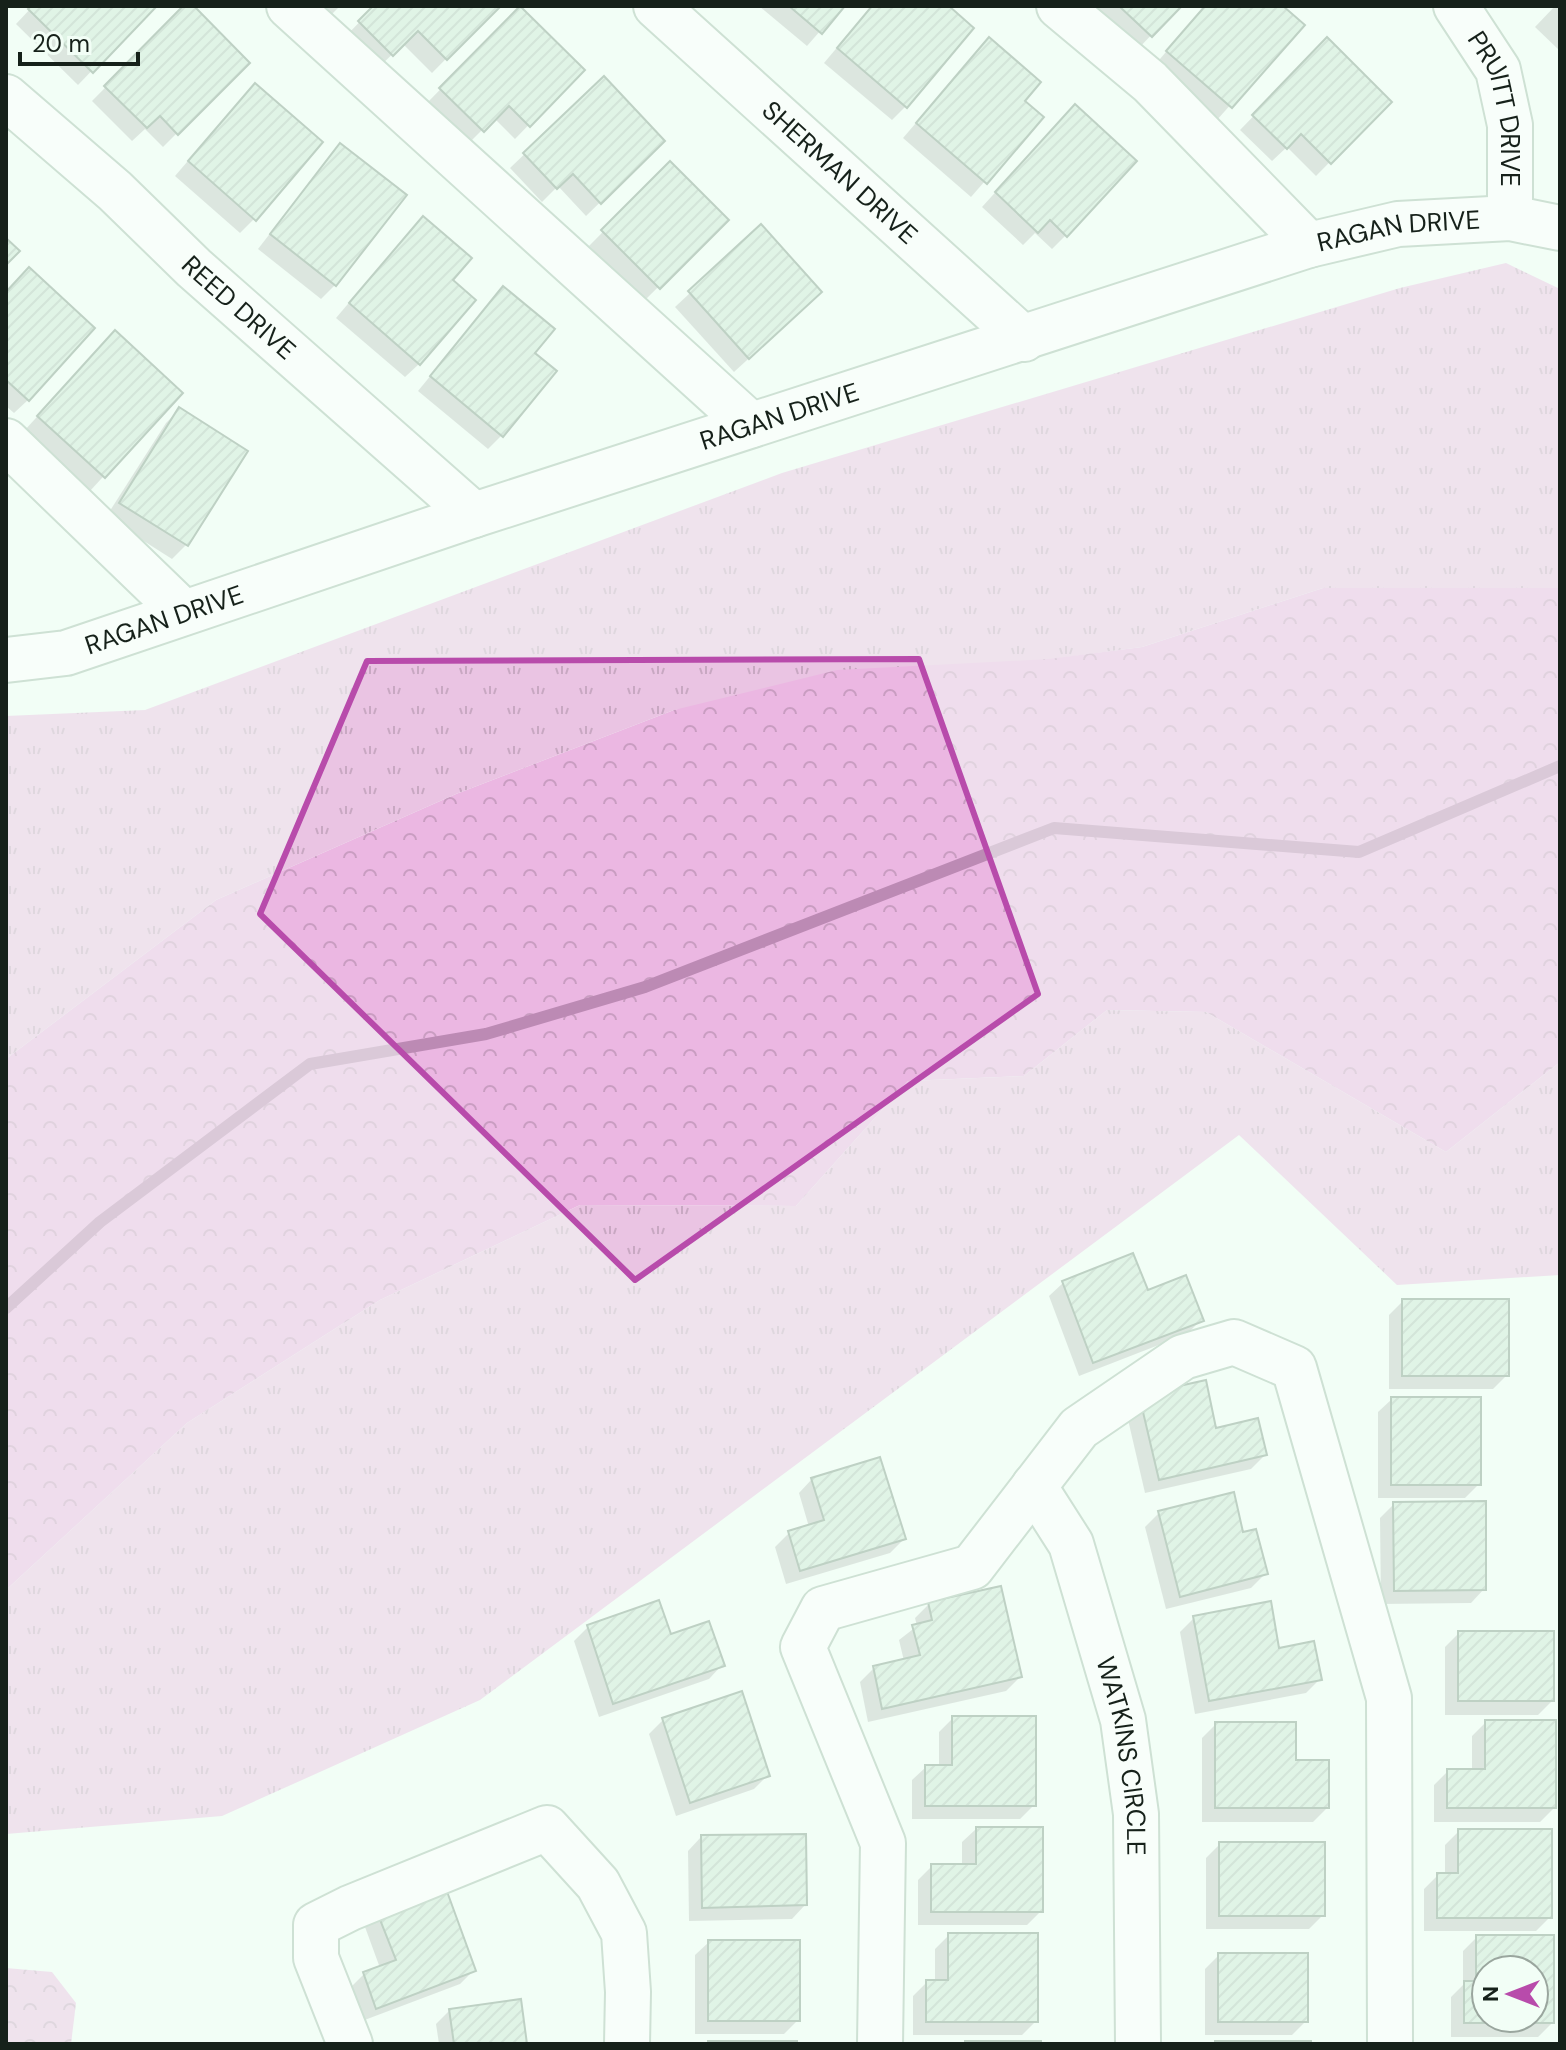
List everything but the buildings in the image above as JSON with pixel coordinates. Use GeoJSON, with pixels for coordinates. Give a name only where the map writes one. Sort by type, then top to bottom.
{"type":"FeatureCollection","features":[{"type":"Feature","properties":{"kind":"street"},"geometry":{"type":"LineString","coordinates":[[289,6],[751,425]]}},
{"type":"Feature","properties":{"kind":"street","name":"SHERMAN DRIVE"},"geometry":{"type":"LineString","coordinates":[[656,6],[1024,339]]}},
{"type":"Feature","properties":{"kind":"street"},"geometry":{"type":"LineString","coordinates":[[1059,6],[1150,82],[1309,245]]}},
{"type":"Feature","properties":{"kind":"street","name":"PRUITT DRIVE"},"geometry":{"type":"LineString","coordinates":[[1456,6],[1498,70],[1510,125],[1510,218]]}},
{"type":"Feature","properties":{"kind":"street","name":"REED DRIVE"},"geometry":{"type":"LineString","coordinates":[[6,97],[115,191],[194,268],[474,515]]}},
{"type":"Feature","properties":{"kind":"street","name":"RAGAN DRIVE"},"geometry":{"type":"LineString","coordinates":[[6,660],[66,653],[474,515],[1309,245],[1398,224],[1510,218],[1560,228]]}},
{"type":"Feature","properties":{"kind":"street"},"geometry":{"type":"LineString","coordinates":[[6,441],[183,612]]}},
{"type":"Feature","properties":{"kind":"street"},"geometry":{"type":"LineString","coordinates":[[880,2044],[883,1843],[803,1647],[823,1609],[972,1567],[1079,1428],[1183,1357],[1234,1342],[1294,1368],[1389,1698],[1390,2044]]}},
{"type":"Feature","properties":{"kind":"street","name":"WATKINS CIRCLE"},"geometry":{"type":"LineString","coordinates":[[1034,1486],[1071,1544],[1123,1720],[1136,1814],[1138,2044]]}},
{"type":"Feature","properties":{"kind":"street"},"geometry":{"type":"LineString","coordinates":[[350,2044],[316,1958],[316,1925],[350,1908],[547,1828],[598,1884],[624,1933],[628,1992],[627,2044]]}},
{"type":"Feature","properties":{"kind":"highlighted area"},"geometry":{"type":"Polygon","coordinates":[[[919,659],[1038,994],[635,1280],[260,914],[367,661],[919,659]]]}},
{"type":"Feature","properties":{"kind":"green space"},"geometry":{"type":"Polygon","coordinates":[[[1506,263],[1560,289],[1560,588],[1323,588],[1142,647],[674,710],[456,794],[216,900],[6,1059],[6,716],[145,710],[782,473],[1400,288],[1506,263]]]}},
{"type":"Feature","properties":{"kind":"green space"},"geometry":{"type":"Polygon","coordinates":[[[1323,588],[1560,588],[1560,1062],[1446,1152],[1206,1012],[1107,1010],[1024,1076],[908,1081],[796,1206],[580,1205],[380,1300],[187,1423],[6,1590],[6,1059],[216,900],[456,794],[674,710],[837,670],[1048,659],[1142,647],[1323,588]]]}},
{"type":"Feature","properties":{"kind":"green space"},"geometry":{"type":"Polygon","coordinates":[[[1107,1010],[1206,1012],[1446,1152],[1560,1062],[1560,1275],[1397,1285],[1239,1135],[480,1700],[222,1816],[6,1834],[6,1590],[187,1423],[380,1300],[580,1205],[796,1206],[908,1081],[1024,1076],[1107,1010]]]}},
{"type":"Feature","properties":{"kind":"green space"},"geometry":{"type":"Polygon","coordinates":[[[6,1968],[52,1972],[76,2003],[71,2044],[6,2044],[6,1968]]]}},
{"type":"Feature","properties":{"kind":"waterway"},"geometry":{"type":"LineString","coordinates":[[6,1308],[100,1222],[310,1064],[486,1034],[645,987],[1054,828],[1359,852],[1560,766]]}}]}
